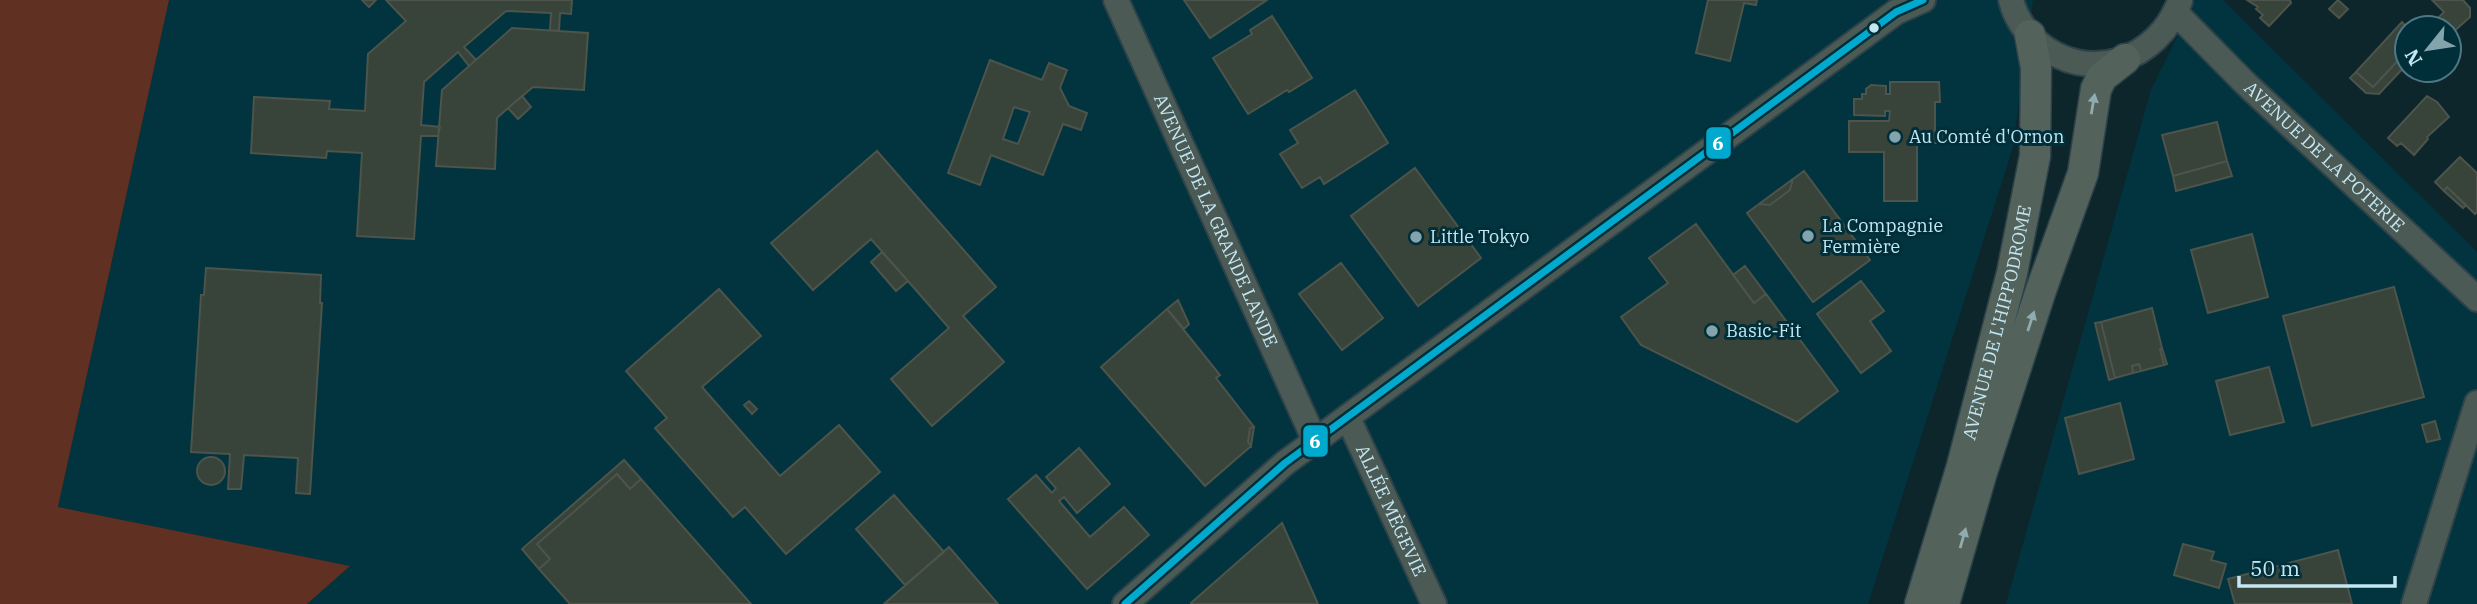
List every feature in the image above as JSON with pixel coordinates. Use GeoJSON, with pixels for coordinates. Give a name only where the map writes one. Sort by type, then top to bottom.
{"type":"FeatureCollection","features":[{"type":"Feature","properties":{"kind":"main road","name":"AVENUE DE L'HIPPODROME"},"geometry":{"type":"LineString","coordinates":[[1920,604],[1962,466],[2006,299],[2030,182],[2035,156],[2036,68],[2030,35]]}},
{"type":"Feature","properties":{"kind":"main road","name":"AVENUE DE L'HIPPODROME"},"geometry":{"type":"LineString","coordinates":[[1944,604],[1990,449],[2082,173],[2096,89],[2102,78],[2124,59]]}},
{"type":"Feature","properties":{"kind":"street","name":"AVENUE DE LA GRANDE LANDE"},"geometry":{"type":"LineString","coordinates":[[1116,0],[1315,441]]}},
{"type":"Feature","properties":{"kind":"street"},"geometry":{"type":"LineString","coordinates":[[1125,604],[1285,463],[1896,12],[1923,0]]}},
{"type":"Feature","properties":{"kind":"street"},"geometry":{"type":"LineString","coordinates":[[2011,0],[2020,21],[2030,35],[2057,56],[2073,61],[2108,63],[2124,59],[2155,41],[2178,6]]}},
{"type":"Feature","properties":{"kind":"street","name":"AVENUE DE LA POTERIE"},"geometry":{"type":"LineString","coordinates":[[2178,6],[2245,83],[2477,299]]}},
{"type":"Feature","properties":{"kind":"street"},"geometry":{"type":"LineString","coordinates":[[2414,604],[2477,403]]}},
{"type":"Feature","properties":{"kind":"street","name":"ALLÉE MÈGEVIE"},"geometry":{"type":"LineString","coordinates":[[1348,418],[1434,604]]}},
{"type":"Feature","properties":{"kind":"shaded area"},"geometry":{"type":"Polygon","coordinates":[[[0,0],[169,0],[58,507],[350,566],[307,604],[0,604],[0,0]]]}},
{"type":"Feature","properties":{"kind":"shaded area"},"geometry":{"type":"Polygon","coordinates":[[[169,0],[2033,0],[2013,147],[1868,604],[307,604],[349,566],[58,507],[169,0]]]}},
{"type":"Feature","properties":{"kind":"shaded area"},"geometry":{"type":"Polygon","coordinates":[[[2195,0],[2223,0],[2477,252],[2477,604],[2006,604],[2151,90],[2195,0]]]}},
{"type":"Feature","properties":{"kind":"building"},"geometry":{"type":"Polygon","coordinates":[[[362,0],[376,0],[369,7],[362,0]]]}},
{"type":"Feature","properties":{"kind":"building"},"geometry":{"type":"Polygon","coordinates":[[[386,0],[572,0],[571,14],[560,13],[559,31],[550,30],[551,13],[506,11],[464,47],[476,60],[469,66],[458,52],[424,82],[421,125],[440,127],[438,136],[421,136],[414,239],[357,236],[362,153],[327,151],[326,158],[251,153],[254,97],[330,101],[329,109],[365,111],[368,54],[406,21],[386,0]]]}},
{"type":"Feature","properties":{"kind":"building"},"geometry":{"type":"Polygon","coordinates":[[[1184,0],[1267,0],[1210,38],[1184,0]]]}},
{"type":"Feature","properties":{"kind":"building"},"geometry":{"type":"Polygon","coordinates":[[[1708,0],[1757,0],[1756,5],[1744,3],[1730,61],[1696,53],[1708,0]]]}},
{"type":"Feature","properties":{"kind":"building"},"geometry":{"type":"Polygon","coordinates":[[[2247,0],[2290,0],[2291,3],[2269,26],[2260,18],[2263,15],[2256,9],[2258,7],[2247,0]]]}},
{"type":"Feature","properties":{"kind":"building"},"geometry":{"type":"Polygon","coordinates":[[[2338,0],[2348,9],[2339,18],[2329,9],[2338,0]]]}},
{"type":"Feature","properties":{"kind":"building"},"geometry":{"type":"Polygon","coordinates":[[[2432,0],[2463,0],[2470,8],[2470,17],[2463,23],[2463,14],[2442,14],[2444,12],[2432,0]]]}},
{"type":"Feature","properties":{"kind":"building"},"geometry":{"type":"Polygon","coordinates":[[[1272,16],[1312,78],[1248,114],[1213,58],[1252,34],[1250,30],[1272,16]]]}},
{"type":"Feature","properties":{"kind":"building"},"geometry":{"type":"Polygon","coordinates":[[[512,28],[588,33],[584,90],[533,87],[508,108],[497,118],[495,169],[436,166],[442,90],[512,28]]]}},
{"type":"Feature","properties":{"kind":"building"},"geometry":{"type":"Polygon","coordinates":[[[2393,32],[2393,66],[2373,87],[2356,72],[2393,32]]]}},
{"type":"Feature","properties":{"kind":"building"},"geometry":{"type":"Polygon","coordinates":[[[990,60],[1042,80],[1049,63],[1067,70],[1060,88],[1069,106],[1087,113],[1081,130],[1063,124],[1043,175],[991,155],[980,185],[948,173],[990,60]],[[1014,107],[1003,139],[1018,144],[1030,112],[1014,107]]]}},
{"type":"Feature","properties":{"kind":"building"},"geometry":{"type":"Polygon","coordinates":[[[2393,66],[2393,79],[2379,94],[2366,93],[2350,78],[2356,72],[2373,87],[2393,66]]]}},
{"type":"Feature","properties":{"kind":"building","name":"Au Comté d'Ornon"},"geometry":{"type":"Polygon","coordinates":[[[1890,82],[1939,82],[1940,102],[1935,102],[1935,131],[1942,131],[1941,143],[1917,143],[1917,201],[1884,201],[1884,152],[1849,152],[1849,121],[1889,121],[1890,111],[1885,111],[1885,116],[1854,115],[1854,99],[1862,99],[1862,94],[1866,94],[1866,89],[1871,85],[1886,86],[1886,94],[1890,94],[1890,82]]]}},
{"type":"Feature","properties":{"kind":"building"},"geometry":{"type":"Polygon","coordinates":[[[1355,90],[1388,143],[1324,184],[1320,177],[1302,188],[1280,154],[1298,143],[1290,130],[1355,90]]]}},
{"type":"Feature","properties":{"kind":"building"},"geometry":{"type":"Polygon","coordinates":[[[522,96],[531,107],[518,119],[508,108],[522,96]]]}},
{"type":"Feature","properties":{"kind":"building"},"geometry":{"type":"Polygon","coordinates":[[[2427,96],[2437,102],[2449,117],[2427,137],[2414,155],[2401,143],[2397,146],[2388,138],[2427,96]]]}},
{"type":"Feature","properties":{"kind":"building"},"geometry":{"type":"Polygon","coordinates":[[[2217,122],[2227,161],[2173,176],[2162,135],[2217,122]]]}},
{"type":"Feature","properties":{"kind":"building"},"geometry":{"type":"Polygon","coordinates":[[[877,151],[996,287],[963,316],[1004,362],[932,426],[891,379],[949,328],[908,281],[871,239],[813,290],[771,243],[877,151]]]}},
{"type":"Feature","properties":{"kind":"building"},"geometry":{"type":"Polygon","coordinates":[[[2460,157],[2477,173],[2475,214],[2447,187],[2444,191],[2435,182],[2460,157]]]}},
{"type":"Feature","properties":{"kind":"building"},"geometry":{"type":"Polygon","coordinates":[[[2227,161],[2232,176],[2176,191],[2173,176],[2227,161]]]}},
{"type":"Feature","properties":{"kind":"building","name":"Little Tokyo"},"geometry":{"type":"Polygon","coordinates":[[[1415,168],[1481,258],[1418,306],[1351,216],[1415,168]]]}},
{"type":"Feature","properties":{"kind":"building","name":"La Compagnie Fermière"},"geometry":{"type":"Polygon","coordinates":[[[1804,171],[1870,260],[1813,302],[1747,213],[1759,204],[1770,205],[1790,190],[1793,179],[1804,171]]]}},
{"type":"Feature","properties":{"kind":"building"},"geometry":{"type":"Polygon","coordinates":[[[1793,179],[1790,190],[1770,205],[1759,204],[1793,179]]]}},
{"type":"Feature","properties":{"kind":"building"},"geometry":{"type":"Polygon","coordinates":[[[2447,187],[2466,205],[2463,208],[2444,191],[2447,187]]]}},
{"type":"Feature","properties":{"kind":"building","name":"Basic-Fit"},"geometry":{"type":"Polygon","coordinates":[[[1696,224],[1754,303],[1766,294],[1838,391],[1797,422],[1641,345],[1621,317],[1668,283],[1649,258],[1696,224]]]}},
{"type":"Feature","properties":{"kind":"building"},"geometry":{"type":"Polygon","coordinates":[[[2252,234],[2268,297],[2208,313],[2191,250],[2252,234]]]}},
{"type":"Feature","properties":{"kind":"building"},"geometry":{"type":"Polygon","coordinates":[[[882,252],[908,281],[896,291],[871,262],[882,252]]]}},
{"type":"Feature","properties":{"kind":"building"},"geometry":{"type":"Polygon","coordinates":[[[1341,263],[1383,318],[1342,350],[1299,294],[1341,263]]]}},
{"type":"Feature","properties":{"kind":"building"},"geometry":{"type":"Polygon","coordinates":[[[1745,266],[1766,294],[1754,303],[1733,275],[1745,266]]]}},
{"type":"Feature","properties":{"kind":"building"},"geometry":{"type":"Polygon","coordinates":[[[206,268],[321,275],[322,303],[310,494],[296,493],[298,458],[244,455],[241,489],[228,489],[230,454],[191,452],[201,295],[204,295],[206,268]]]}},
{"type":"Feature","properties":{"kind":"building"},"geometry":{"type":"Polygon","coordinates":[[[1861,281],[1884,311],[1870,321],[1891,351],[1861,373],[1817,314],[1861,281]]]}},
{"type":"Feature","properties":{"kind":"building"},"geometry":{"type":"Polygon","coordinates":[[[2394,287],[2424,397],[2312,426],[2283,316],[2394,287]]]}},
{"type":"Feature","properties":{"kind":"building"},"geometry":{"type":"Polygon","coordinates":[[[719,289],[761,336],[702,387],[780,476],[839,425],[880,472],[786,554],[745,507],[733,517],[655,428],[667,418],[626,371],[719,289]]]}},
{"type":"Feature","properties":{"kind":"building"},"geometry":{"type":"Polygon","coordinates":[[[1178,300],[1189,324],[1184,329],[1167,309],[1178,300]]]}},
{"type":"Feature","properties":{"kind":"building"},"geometry":{"type":"Polygon","coordinates":[[[2152,308],[2164,365],[2141,371],[2139,364],[2132,366],[2133,373],[2115,378],[2101,322],[2152,308]]]}},
{"type":"Feature","properties":{"kind":"building"},"geometry":{"type":"Polygon","coordinates":[[[1167,309],[1220,375],[1216,378],[1254,427],[1250,428],[1248,442],[1251,446],[1205,486],[1101,367],[1167,309]]]}},
{"type":"Feature","properties":{"kind":"building"},"geometry":{"type":"Polygon","coordinates":[[[2101,322],[2115,378],[2109,380],[2095,323],[2101,322]]]}},
{"type":"Feature","properties":{"kind":"building"},"geometry":{"type":"Polygon","coordinates":[[[2162,348],[2167,364],[2164,365],[2160,349],[2162,348]]]}},
{"type":"Feature","properties":{"kind":"building"},"geometry":{"type":"Polygon","coordinates":[[[2139,364],[2141,371],[2133,373],[2132,366],[2139,364]]]}},
{"type":"Feature","properties":{"kind":"building"},"geometry":{"type":"Polygon","coordinates":[[[2269,367],[2284,422],[2230,435],[2216,381],[2269,367]]]}},
{"type":"Feature","properties":{"kind":"building"},"geometry":{"type":"Polygon","coordinates":[[[749,401],[757,409],[752,414],[744,405],[749,401]]]}},
{"type":"Feature","properties":{"kind":"building"},"geometry":{"type":"Polygon","coordinates":[[[2120,403],[2134,459],[2079,474],[2065,418],[2120,403]]]}},
{"type":"Feature","properties":{"kind":"building"},"geometry":{"type":"Polygon","coordinates":[[[2435,421],[2440,439],[2427,442],[2422,425],[2435,421]]]}},
{"type":"Feature","properties":{"kind":"building"},"geometry":{"type":"Polygon","coordinates":[[[1254,427],[1251,446],[1248,442],[1250,428],[1254,427]]]}},
{"type":"Feature","properties":{"kind":"building"},"geometry":{"type":"Polygon","coordinates":[[[1079,448],[1110,484],[1077,513],[1064,497],[1059,501],[1090,537],[1124,507],[1149,535],[1087,589],[1008,499],[1036,475],[1052,493],[1056,488],[1046,477],[1079,448]]]}},
{"type":"Feature","properties":{"kind":"building"},"geometry":{"type":"Polygon","coordinates":[[[211,457],[221,461],[225,471],[221,481],[211,485],[201,481],[197,471],[201,461],[211,457]]]}},
{"type":"Feature","properties":{"kind":"building"},"geometry":{"type":"Polygon","coordinates":[[[624,460],[641,479],[630,489],[617,474],[537,544],[550,559],[539,569],[522,549],[624,460]]]}},
{"type":"Feature","properties":{"kind":"building"},"geometry":{"type":"Polygon","coordinates":[[[617,474],[630,489],[641,479],[751,604],[570,604],[539,569],[550,559],[537,544],[617,474]]]}},
{"type":"Feature","properties":{"kind":"building"},"geometry":{"type":"Polygon","coordinates":[[[894,495],[944,552],[905,585],[856,529],[894,495]]]}},
{"type":"Feature","properties":{"kind":"building"},"geometry":{"type":"Polygon","coordinates":[[[1282,523],[1318,604],[1191,604],[1191,603],[1282,523]]]}},
{"type":"Feature","properties":{"kind":"building"},"geometry":{"type":"Polygon","coordinates":[[[2183,544],[2214,552],[2211,560],[2226,564],[2219,588],[2174,575],[2183,544]]]}},
{"type":"Feature","properties":{"kind":"building"},"geometry":{"type":"Polygon","coordinates":[[[949,547],[998,604],[884,604],[949,547]]]}},
{"type":"Feature","properties":{"kind":"building"},"geometry":{"type":"Polygon","coordinates":[[[2338,550],[2352,604],[2235,604],[2228,579],[2338,550]]]}},
{"type":"Feature","properties":{"kind":"transit line","name":"6"},"geometry":{"type":"LineString","coordinates":[[1125,604],[1285,463],[1896,12],[1923,0]]}},
{"type":"Feature","properties":{"kind":"place","name":"Au Comté d'Ornon"},"geometry":{"type":"Point","coordinates":[1895,137]}},
{"type":"Feature","properties":{"kind":"place","name":"La Compagnie Fermière"},"geometry":{"type":"Point","coordinates":[1808,236]}},
{"type":"Feature","properties":{"kind":"place","name":"Little Tokyo"},"geometry":{"type":"Point","coordinates":[1416,237]}},
{"type":"Feature","properties":{"kind":"place","name":"Basic-Fit"},"geometry":{"type":"Point","coordinates":[1712,331]}}]}
